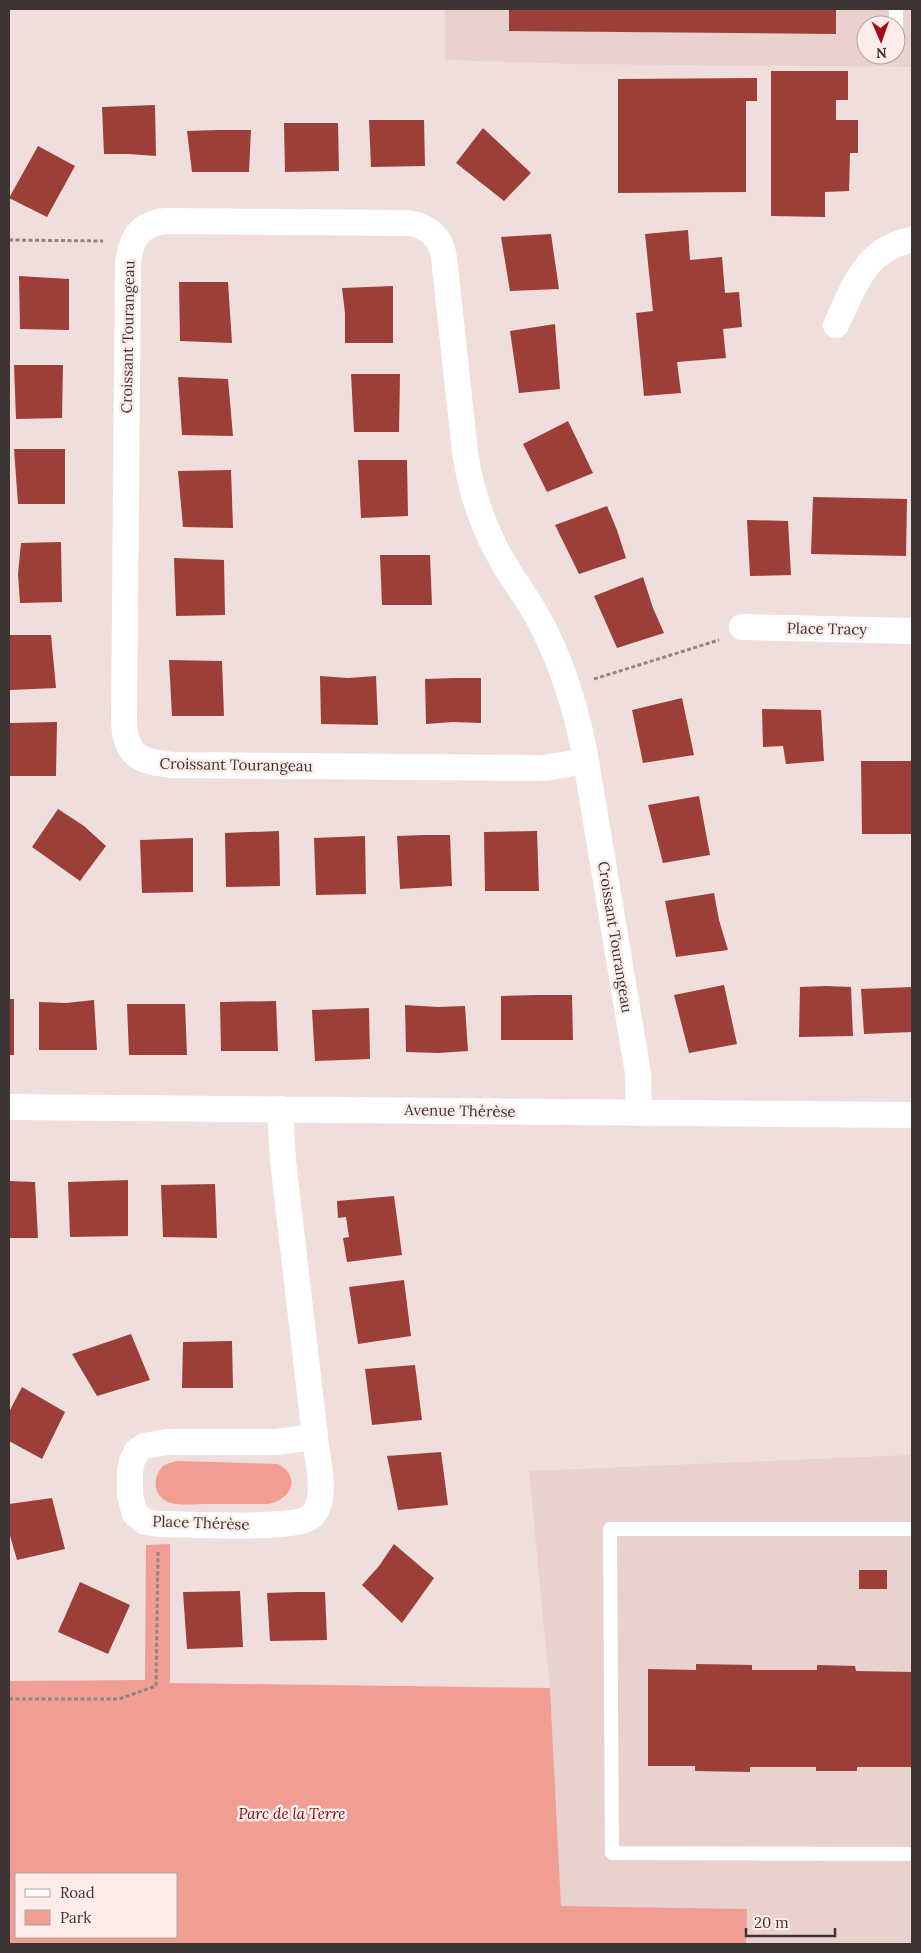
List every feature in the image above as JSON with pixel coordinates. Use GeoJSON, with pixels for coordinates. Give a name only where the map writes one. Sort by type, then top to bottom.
{"type":"FeatureCollection","features":[{"type":"Feature","properties":{"kind":"street","name":"Croissant Tourangeau"},"geometry":{"type":"LineString","coordinates":[[586,762],[544,768],[173,765],[142,760],[134,754],[127,744],[124,721],[128,264],[133,240],[140,232],[150,224],[166,221],[409,223],[420,225],[435,234],[440,243],[444,258],[460,414],[470,482],[480,513],[498,554],[535,611],[551,644],[575,710],[586,762],[638,1073],[639,1113]]}},
{"type":"Feature","properties":{"kind":"street"},"geometry":{"type":"LineString","coordinates":[[836,326],[868,264],[887,248],[912,240]]}},
{"type":"Feature","properties":{"kind":"street","name":"Place Tracy"},"geometry":{"type":"LineString","coordinates":[[731,634],[912,631]]}},
{"type":"Feature","properties":{"kind":"street","name":"Avenue Thérèse"},"geometry":{"type":"LineString","coordinates":[[9,1107],[912,1115]]}},
{"type":"Feature","properties":{"kind":"street","name":"Place Thérèse"},"geometry":{"type":"LineString","coordinates":[[280,1109],[283,1161],[315,1437],[320,1495],[318,1506],[314,1513],[303,1521],[272,1525],[159,1524],[145,1522],[134,1514],[130,1496],[130,1470],[132,1460],[137,1451],[144,1446],[167,1442],[276,1442],[315,1437]]}},
{"type":"Feature","properties":{"kind":"lane"},"geometry":{"type":"LineString","coordinates":[[912,1529],[610,1529],[612,1853],[912,1854]]}},
{"type":"Feature","properties":{"kind":"path"},"geometry":{"type":"LineString","coordinates":[[9,240],[107,241]]}},
{"type":"Feature","properties":{"kind":"path"},"geometry":{"type":"LineString","coordinates":[[588,681],[731,634]]}},
{"type":"Feature","properties":{"kind":"path"},"geometry":{"type":"LineString","coordinates":[[9,1699],[119,1699],[156,1686],[158,1544]]}},
{"type":"Feature","properties":{"kind":"shaded area"},"geometry":{"type":"Polygon","coordinates":[[[445,9],[912,9],[912,67],[578,64],[445,60],[445,9]]]}},
{"type":"Feature","properties":{"kind":"shaded area"},"geometry":{"type":"Polygon","coordinates":[[[912,1455],[912,1944],[746,1944],[746,1909],[561,1906],[550,1688],[529,1471],[912,1455]]]}},
{"type":"Feature","properties":{"kind":"green space"},"geometry":{"type":"Polygon","coordinates":[[[177,1461],[278,1464],[290,1475],[291,1487],[283,1498],[268,1504],[187,1505],[168,1502],[160,1496],[156,1488],[156,1479],[163,1466],[177,1461]]]}},
{"type":"Feature","properties":{"kind":"green space","name":"Parc de la Terre"},"geometry":{"type":"Polygon","coordinates":[[[170,1544],[170,1683],[550,1688],[561,1906],[747,1909],[746,1944],[9,1944],[9,1681],[145,1680],[146,1545],[170,1544]]]}},
{"type":"Feature","properties":{"kind":"building"},"geometry":{"type":"Polygon","coordinates":[[[509,9],[836,9],[836,34],[509,31],[509,9]]]}},
{"type":"Feature","properties":{"kind":"building"},"geometry":{"type":"Polygon","coordinates":[[[771,71],[848,71],[848,100],[836,100],[836,120],[858,120],[858,153],[850,153],[849,191],[825,192],[825,217],[771,216],[771,71]]]}},
{"type":"Feature","properties":{"kind":"building"},"geometry":{"type":"Polygon","coordinates":[[[757,78],[757,101],[746,101],[746,192],[618,193],[618,79],[757,78]]]}},
{"type":"Feature","properties":{"kind":"building"},"geometry":{"type":"Polygon","coordinates":[[[155,105],[156,156],[104,154],[102,107],[155,105]]]}},
{"type":"Feature","properties":{"kind":"building"},"geometry":{"type":"Polygon","coordinates":[[[369,120],[424,120],[425,166],[371,167],[369,120]]]}},
{"type":"Feature","properties":{"kind":"building"},"geometry":{"type":"Polygon","coordinates":[[[284,123],[338,123],[339,171],[285,172],[284,123]]]}},
{"type":"Feature","properties":{"kind":"building"},"geometry":{"type":"Polygon","coordinates":[[[483,128],[531,173],[504,201],[456,163],[483,128]]]}},
{"type":"Feature","properties":{"kind":"building"},"geometry":{"type":"Polygon","coordinates":[[[251,130],[249,172],[192,172],[187,131],[251,130]]]}},
{"type":"Feature","properties":{"kind":"building"},"geometry":{"type":"Polygon","coordinates":[[[38,146],[75,166],[47,217],[9,198],[38,146]]]}},
{"type":"Feature","properties":{"kind":"building"},"geometry":{"type":"Polygon","coordinates":[[[688,230],[690,260],[722,257],[725,293],[739,292],[742,327],[723,329],[726,358],[677,362],[681,393],[644,396],[636,313],[653,311],[645,234],[688,230]]]}},
{"type":"Feature","properties":{"kind":"building"},"geometry":{"type":"Polygon","coordinates":[[[551,234],[559,289],[510,291],[501,237],[551,234]]]}},
{"type":"Feature","properties":{"kind":"building"},"geometry":{"type":"Polygon","coordinates":[[[19,276],[69,279],[69,330],[20,329],[19,276]]]}},
{"type":"Feature","properties":{"kind":"building"},"geometry":{"type":"Polygon","coordinates":[[[179,282],[228,282],[232,343],[180,341],[179,282]]]}},
{"type":"Feature","properties":{"kind":"building"},"geometry":{"type":"Polygon","coordinates":[[[393,286],[393,343],[345,343],[345,313],[342,288],[393,286]]]}},
{"type":"Feature","properties":{"kind":"building"},"geometry":{"type":"Polygon","coordinates":[[[555,324],[560,389],[519,393],[510,331],[555,324]]]}},
{"type":"Feature","properties":{"kind":"building"},"geometry":{"type":"Polygon","coordinates":[[[14,365],[63,365],[62,418],[16,419],[14,365]]]}},
{"type":"Feature","properties":{"kind":"building"},"geometry":{"type":"Polygon","coordinates":[[[351,374],[400,374],[399,432],[354,432],[351,374]]]}},
{"type":"Feature","properties":{"kind":"building"},"geometry":{"type":"Polygon","coordinates":[[[178,377],[228,379],[233,436],[182,435],[178,377]]]}},
{"type":"Feature","properties":{"kind":"building"},"geometry":{"type":"Polygon","coordinates":[[[568,421],[593,473],[547,492],[523,444],[568,421]]]}},
{"type":"Feature","properties":{"kind":"building"},"geometry":{"type":"Polygon","coordinates":[[[14,449],[65,449],[65,504],[18,504],[14,449]]]}},
{"type":"Feature","properties":{"kind":"building"},"geometry":{"type":"Polygon","coordinates":[[[358,460],[407,460],[408,516],[361,518],[358,460]]]}},
{"type":"Feature","properties":{"kind":"building"},"geometry":{"type":"Polygon","coordinates":[[[231,470],[233,528],[183,527],[178,471],[231,470]]]}},
{"type":"Feature","properties":{"kind":"building"},"geometry":{"type":"Polygon","coordinates":[[[813,497],[907,499],[906,556],[811,554],[813,497]]]}},
{"type":"Feature","properties":{"kind":"building"},"geometry":{"type":"Polygon","coordinates":[[[607,506],[626,558],[579,574],[555,525],[607,506]]]}},
{"type":"Feature","properties":{"kind":"building"},"geometry":{"type":"Polygon","coordinates":[[[747,520],[788,521],[791,575],[750,576],[747,520]]]}},
{"type":"Feature","properties":{"kind":"building"},"geometry":{"type":"Polygon","coordinates":[[[61,542],[62,602],[20,603],[18,574],[21,543],[61,542]]]}},
{"type":"Feature","properties":{"kind":"building"},"geometry":{"type":"Polygon","coordinates":[[[380,555],[430,555],[432,605],[382,605],[380,555]]]}},
{"type":"Feature","properties":{"kind":"building"},"geometry":{"type":"Polygon","coordinates":[[[174,558],[224,560],[225,615],[176,616],[174,558]]]}},
{"type":"Feature","properties":{"kind":"building"},"geometry":{"type":"Polygon","coordinates":[[[643,577],[653,608],[664,633],[617,648],[594,596],[643,577]]]}},
{"type":"Feature","properties":{"kind":"building"},"geometry":{"type":"Polygon","coordinates":[[[9,635],[51,635],[56,688],[10,690],[9,635]]]}},
{"type":"Feature","properties":{"kind":"building"},"geometry":{"type":"Polygon","coordinates":[[[169,660],[222,661],[224,716],[172,716],[169,660]]]}},
{"type":"Feature","properties":{"kind":"building"},"geometry":{"type":"Polygon","coordinates":[[[320,676],[348,678],[376,676],[378,725],[321,724],[320,676]]]}},
{"type":"Feature","properties":{"kind":"building"},"geometry":{"type":"Polygon","coordinates":[[[481,678],[481,723],[453,722],[426,724],[425,679],[481,678]]]}},
{"type":"Feature","properties":{"kind":"building"},"geometry":{"type":"Polygon","coordinates":[[[682,698],[694,755],[643,763],[632,710],[682,698]]]}},
{"type":"Feature","properties":{"kind":"building"},"geometry":{"type":"Polygon","coordinates":[[[762,709],[821,710],[824,761],[786,764],[783,746],[763,747],[762,709]]]}},
{"type":"Feature","properties":{"kind":"building"},"geometry":{"type":"Polygon","coordinates":[[[57,722],[56,776],[9,776],[9,723],[57,722]]]}},
{"type":"Feature","properties":{"kind":"building"},"geometry":{"type":"Polygon","coordinates":[[[861,761],[912,761],[912,834],[862,834],[861,761]]]}},
{"type":"Feature","properties":{"kind":"building"},"geometry":{"type":"Polygon","coordinates":[[[699,796],[710,855],[663,863],[648,805],[699,796]]]}},
{"type":"Feature","properties":{"kind":"building"},"geometry":{"type":"Polygon","coordinates":[[[58,809],[84,826],[106,846],[80,881],[32,847],[58,809]]]}},
{"type":"Feature","properties":{"kind":"building"},"geometry":{"type":"Polygon","coordinates":[[[279,831],[280,886],[226,887],[225,833],[279,831]]]}},
{"type":"Feature","properties":{"kind":"building"},"geometry":{"type":"Polygon","coordinates":[[[537,831],[539,891],[485,891],[484,832],[537,831]]]}},
{"type":"Feature","properties":{"kind":"building"},"geometry":{"type":"Polygon","coordinates":[[[450,835],[452,886],[400,889],[397,836],[450,835]]]}},
{"type":"Feature","properties":{"kind":"building"},"geometry":{"type":"Polygon","coordinates":[[[365,836],[366,894],[316,895],[314,838],[365,836]]]}},
{"type":"Feature","properties":{"kind":"building"},"geometry":{"type":"Polygon","coordinates":[[[193,838],[193,892],[142,893],[140,840],[193,838]]]}},
{"type":"Feature","properties":{"kind":"building"},"geometry":{"type":"Polygon","coordinates":[[[714,893],[719,920],[728,950],[676,957],[665,901],[714,893]]]}},
{"type":"Feature","properties":{"kind":"building"},"geometry":{"type":"Polygon","coordinates":[[[724,985],[737,1044],[689,1053],[674,995],[724,985]]]}},
{"type":"Feature","properties":{"kind":"building"},"geometry":{"type":"Polygon","coordinates":[[[800,987],[851,987],[853,1036],[799,1037],[800,987]]]}},
{"type":"Feature","properties":{"kind":"building"},"geometry":{"type":"Polygon","coordinates":[[[912,987],[912,1032],[864,1034],[861,989],[912,987]]]}},
{"type":"Feature","properties":{"kind":"building"},"geometry":{"type":"Polygon","coordinates":[[[572,995],[573,1040],[501,1040],[501,996],[572,995]]]}},
{"type":"Feature","properties":{"kind":"building"},"geometry":{"type":"Polygon","coordinates":[[[9,999],[14,999],[14,1055],[9,1055],[9,999]]]}},
{"type":"Feature","properties":{"kind":"building"},"geometry":{"type":"Polygon","coordinates":[[[94,1000],[97,1050],[39,1050],[39,1002],[66,1003],[94,1000]]]}},
{"type":"Feature","properties":{"kind":"building"},"geometry":{"type":"Polygon","coordinates":[[[276,1001],[278,1051],[221,1051],[220,1002],[276,1001]]]}},
{"type":"Feature","properties":{"kind":"building"},"geometry":{"type":"Polygon","coordinates":[[[127,1004],[185,1004],[187,1055],[129,1055],[127,1004]]]}},
{"type":"Feature","properties":{"kind":"building"},"geometry":{"type":"Polygon","coordinates":[[[405,1005],[465,1006],[468,1051],[438,1053],[406,1052],[405,1005]]]}},
{"type":"Feature","properties":{"kind":"building"},"geometry":{"type":"Polygon","coordinates":[[[369,1008],[370,1059],[315,1061],[312,1010],[369,1008]]]}},
{"type":"Feature","properties":{"kind":"building"},"geometry":{"type":"Polygon","coordinates":[[[128,1180],[128,1236],[70,1237],[68,1182],[128,1180]]]}},
{"type":"Feature","properties":{"kind":"building"},"geometry":{"type":"Polygon","coordinates":[[[9,1181],[35,1182],[38,1238],[9,1238],[9,1181]]]}},
{"type":"Feature","properties":{"kind":"building"},"geometry":{"type":"Polygon","coordinates":[[[215,1184],[217,1238],[163,1237],[161,1185],[215,1184]]]}},
{"type":"Feature","properties":{"kind":"building"},"geometry":{"type":"Polygon","coordinates":[[[394,1196],[402,1255],[347,1262],[343,1238],[349,1237],[346,1217],[338,1218],[337,1201],[394,1196]]]}},
{"type":"Feature","properties":{"kind":"building"},"geometry":{"type":"Polygon","coordinates":[[[404,1280],[411,1336],[358,1344],[349,1287],[404,1280]]]}},
{"type":"Feature","properties":{"kind":"building"},"geometry":{"type":"Polygon","coordinates":[[[131,1334],[150,1380],[97,1396],[72,1354],[131,1334]]]}},
{"type":"Feature","properties":{"kind":"building"},"geometry":{"type":"Polygon","coordinates":[[[232,1341],[233,1388],[182,1388],[183,1342],[232,1341]]]}},
{"type":"Feature","properties":{"kind":"building"},"geometry":{"type":"Polygon","coordinates":[[[415,1365],[422,1420],[372,1425],[365,1369],[415,1365]]]}},
{"type":"Feature","properties":{"kind":"building"},"geometry":{"type":"Polygon","coordinates":[[[22,1387],[65,1412],[42,1459],[9,1441],[9,1412],[22,1387]]]}},
{"type":"Feature","properties":{"kind":"building"},"geometry":{"type":"Polygon","coordinates":[[[441,1452],[448,1505],[398,1510],[387,1456],[441,1452]]]}},
{"type":"Feature","properties":{"kind":"building"},"geometry":{"type":"Polygon","coordinates":[[[52,1498],[65,1549],[17,1560],[9,1532],[9,1504],[52,1498]]]}},
{"type":"Feature","properties":{"kind":"building"},"geometry":{"type":"Polygon","coordinates":[[[394,1544],[434,1578],[402,1623],[362,1585],[379,1566],[394,1544]]]}},
{"type":"Feature","properties":{"kind":"building"},"geometry":{"type":"Polygon","coordinates":[[[859,1570],[887,1570],[887,1589],[859,1589],[859,1570]]]}},
{"type":"Feature","properties":{"kind":"building"},"geometry":{"type":"Polygon","coordinates":[[[80,1582],[130,1605],[108,1654],[58,1632],[80,1582]]]}},
{"type":"Feature","properties":{"kind":"building"},"geometry":{"type":"Polygon","coordinates":[[[240,1591],[243,1647],[187,1649],[183,1592],[240,1591]]]}},
{"type":"Feature","properties":{"kind":"building"},"geometry":{"type":"Polygon","coordinates":[[[325,1592],[327,1640],[270,1641],[267,1593],[325,1592]]]}},
{"type":"Feature","properties":{"kind":"building"},"geometry":{"type":"Polygon","coordinates":[[[696,1664],[752,1665],[752,1670],[817,1670],[817,1665],[855,1666],[856,1671],[912,1672],[912,1767],[857,1767],[857,1771],[816,1771],[816,1767],[750,1767],[750,1772],[695,1771],[695,1766],[648,1766],[648,1669],[696,1670],[696,1664]]]}}]}
